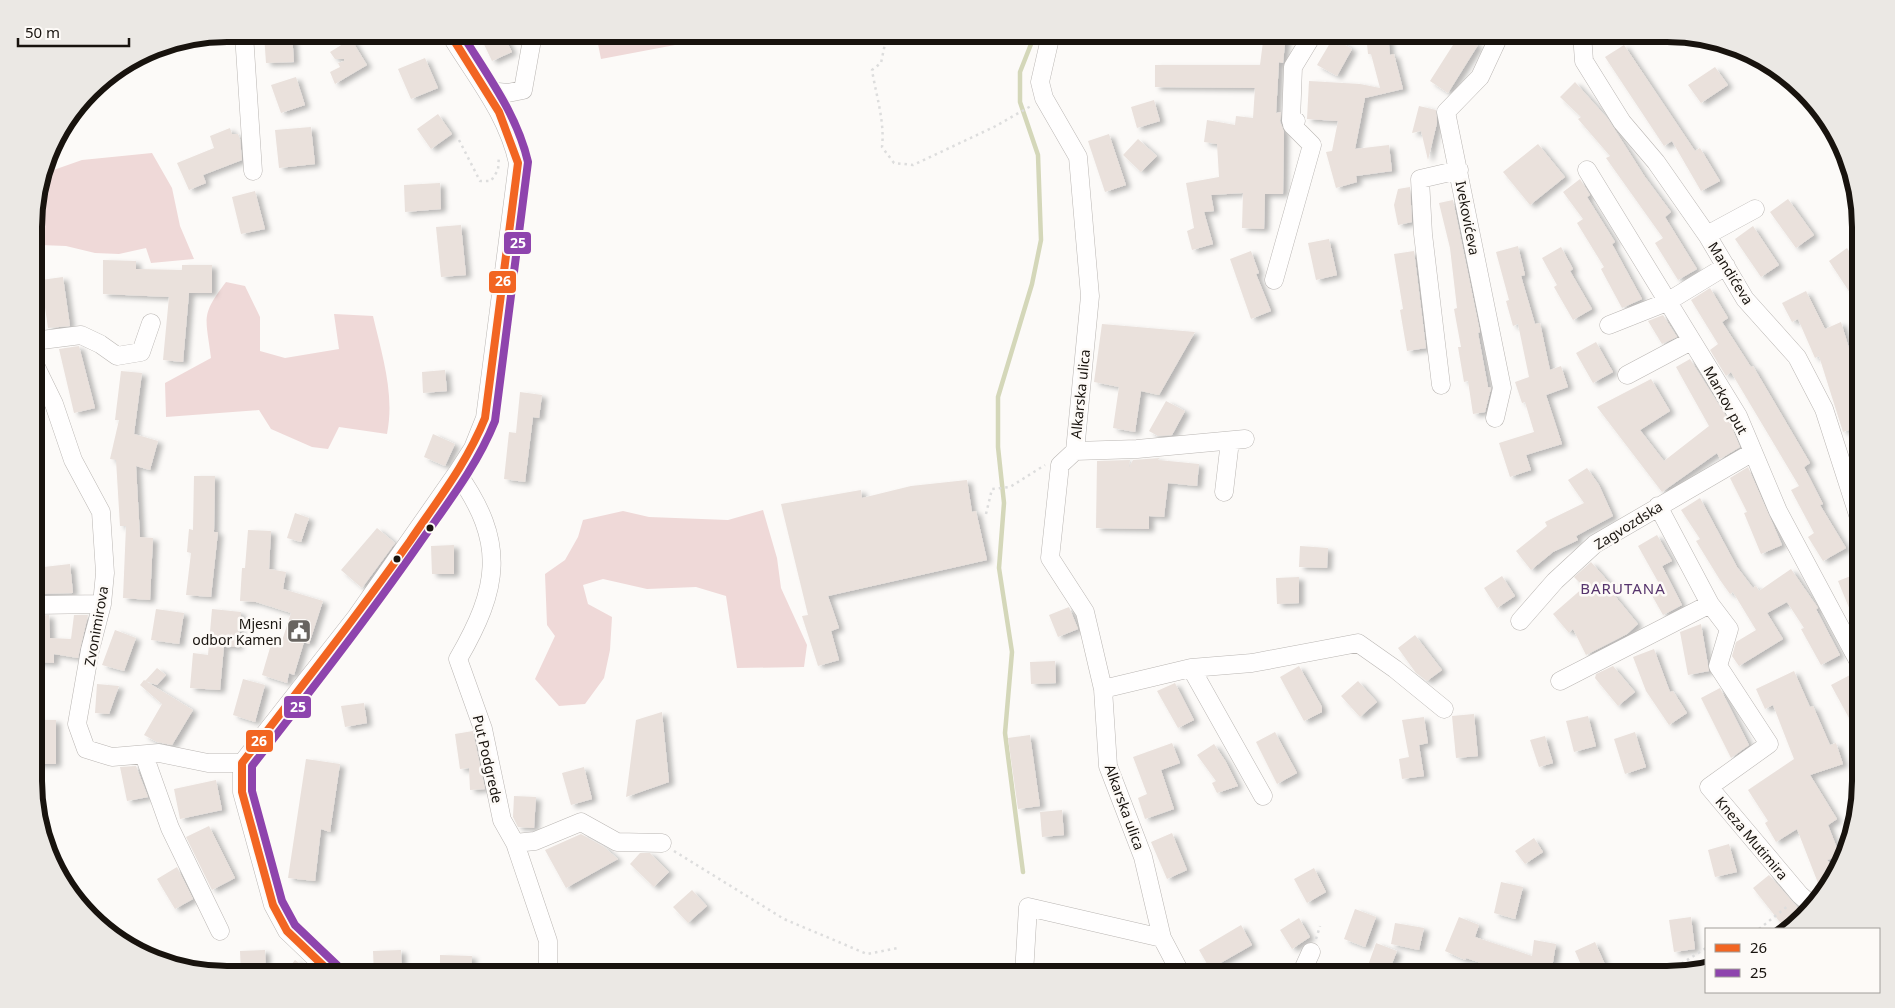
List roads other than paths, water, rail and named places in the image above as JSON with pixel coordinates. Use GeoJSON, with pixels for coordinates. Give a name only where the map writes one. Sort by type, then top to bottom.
{"type":"FeatureCollection","features":[{"type":"Feature","properties":{"kind":"street"},"geometry":{"type":"LineString","coordinates":[[245,42],[253,171]]}},
{"type":"Feature","properties":{"kind":"street"},"geometry":{"type":"LineString","coordinates":[[324,966],[287,931],[273,905],[242,792],[242,763],[357,616],[457,473],[473,448],[485,418],[518,163],[505,122],[455,42]]}},
{"type":"Feature","properties":{"kind":"street"},"geometry":{"type":"LineString","coordinates":[[488,92],[508,93],[523,90],[532,42]]}},
{"type":"Feature","properties":{"kind":"street","name":"Alkarska ulica"},"geometry":{"type":"LineString","coordinates":[[1049,42],[1040,82],[1044,98],[1078,157],[1090,296],[1070,455],[1060,465],[1050,558],[1085,612],[1103,689],[1108,766],[1144,857],[1162,938],[1177,966]]}},
{"type":"Feature","properties":{"kind":"street"},"geometry":{"type":"LineString","coordinates":[[1274,280],[1312,145],[1292,125],[1296,121],[1291,121],[1293,68],[1308,42]]}},
{"type":"Feature","properties":{"kind":"street","name":"Ivekovićeva"},"geometry":{"type":"LineString","coordinates":[[1495,418],[1502,388],[1446,112],[1480,78],[1496,42]]}},
{"type":"Feature","properties":{"kind":"street","name":"Mandićeva"},"geometry":{"type":"LineString","coordinates":[[1583,42],[1584,61],[1622,122],[1656,162],[1707,235],[1745,299],[1797,357],[1824,409],[1852,498]]}},
{"type":"Feature","properties":{"kind":"street"},"geometry":{"type":"LineString","coordinates":[[1441,385],[1424,234],[1420,179],[1459,170]]}},
{"type":"Feature","properties":{"kind":"street","name":"Markov put"},"geometry":{"type":"LineString","coordinates":[[1587,170],[1738,416],[1778,511],[1852,649]]}},
{"type":"Feature","properties":{"kind":"street"},"geometry":{"type":"LineString","coordinates":[[1707,235],[1755,209]]}},
{"type":"Feature","properties":{"kind":"street"},"geometry":{"type":"LineString","coordinates":[[1609,325],[1667,302],[1726,266]]}},
{"type":"Feature","properties":{"kind":"street"},"geometry":{"type":"LineString","coordinates":[[42,340],[81,335],[100,344],[117,356],[142,352],[151,323]]}},
{"type":"Feature","properties":{"kind":"street"},"geometry":{"type":"LineString","coordinates":[[1627,375],[1691,341]]}},
{"type":"Feature","properties":{"kind":"street","name":"Zvonimirova"},"geometry":{"type":"LineString","coordinates":[[42,381],[54,404],[73,460],[101,512],[105,573],[102,604],[90,650],[77,724],[86,749],[112,757],[159,754],[208,763],[242,763]]}},
{"type":"Feature","properties":{"kind":"street"},"geometry":{"type":"LineString","coordinates":[[1070,455],[1237,440],[1224,492]]}},
{"type":"Feature","properties":{"kind":"street","name":"Zagvozdska"},"geometry":{"type":"LineString","coordinates":[[1520,621],[1555,580],[1595,544],[1753,452]]}},
{"type":"Feature","properties":{"kind":"street","name":"Put Podgrede"},"geometry":{"type":"LineString","coordinates":[[457,473],[484,515],[492,552],[492,576],[478,623],[458,659],[483,729],[502,820],[515,843],[548,942],[548,966]]}},
{"type":"Feature","properties":{"kind":"street","name":"Kneza Mutimira"},"geometry":{"type":"LineString","coordinates":[[1658,506],[1710,604],[1729,629],[1718,666],[1769,744],[1709,787],[1800,895],[1808,902]]}},
{"type":"Feature","properties":{"kind":"street"},"geometry":{"type":"LineString","coordinates":[[42,605],[102,604]]}},
{"type":"Feature","properties":{"kind":"street"},"geometry":{"type":"LineString","coordinates":[[1560,681],[1710,604]]}},
{"type":"Feature","properties":{"kind":"street"},"geometry":{"type":"LineString","coordinates":[[1103,689],[1191,668],[1252,663],[1358,643],[1395,669],[1444,709]]}},
{"type":"Feature","properties":{"kind":"street"},"geometry":{"type":"LineString","coordinates":[[1191,668],[1263,796]]}},
{"type":"Feature","properties":{"kind":"street"},"geometry":{"type":"LineString","coordinates":[[144,755],[170,828],[220,931]]}},
{"type":"Feature","properties":{"kind":"street"},"geometry":{"type":"LineString","coordinates":[[515,843],[535,841],[581,822],[617,842],[662,843]]}},
{"type":"Feature","properties":{"kind":"street"},"geometry":{"type":"LineString","coordinates":[[1024,966],[1028,907],[1162,938]]}},
{"type":"Feature","properties":{"kind":"street"},"geometry":{"type":"LineString","coordinates":[[1305,966],[1311,952]]}},
{"type":"Feature","properties":{"kind":"waterway"},"geometry":{"type":"LineString","coordinates":[[1023,872],[1005,733],[1012,652],[999,568],[1004,503],[998,447],[998,397],[1032,284],[1041,240],[1038,155],[1020,102],[1020,72],[1032,42]]}},
{"type":"Feature","properties":{"kind":"place","name":"Mjesni odbor Kamen"},"geometry":{"type":"Point","coordinates":[299,631]}},
{"type":"Feature","properties":{"kind":"district","name":"BARUTANA"},"geometry":{"type":"Point","coordinates":[1623,588]}}]}
